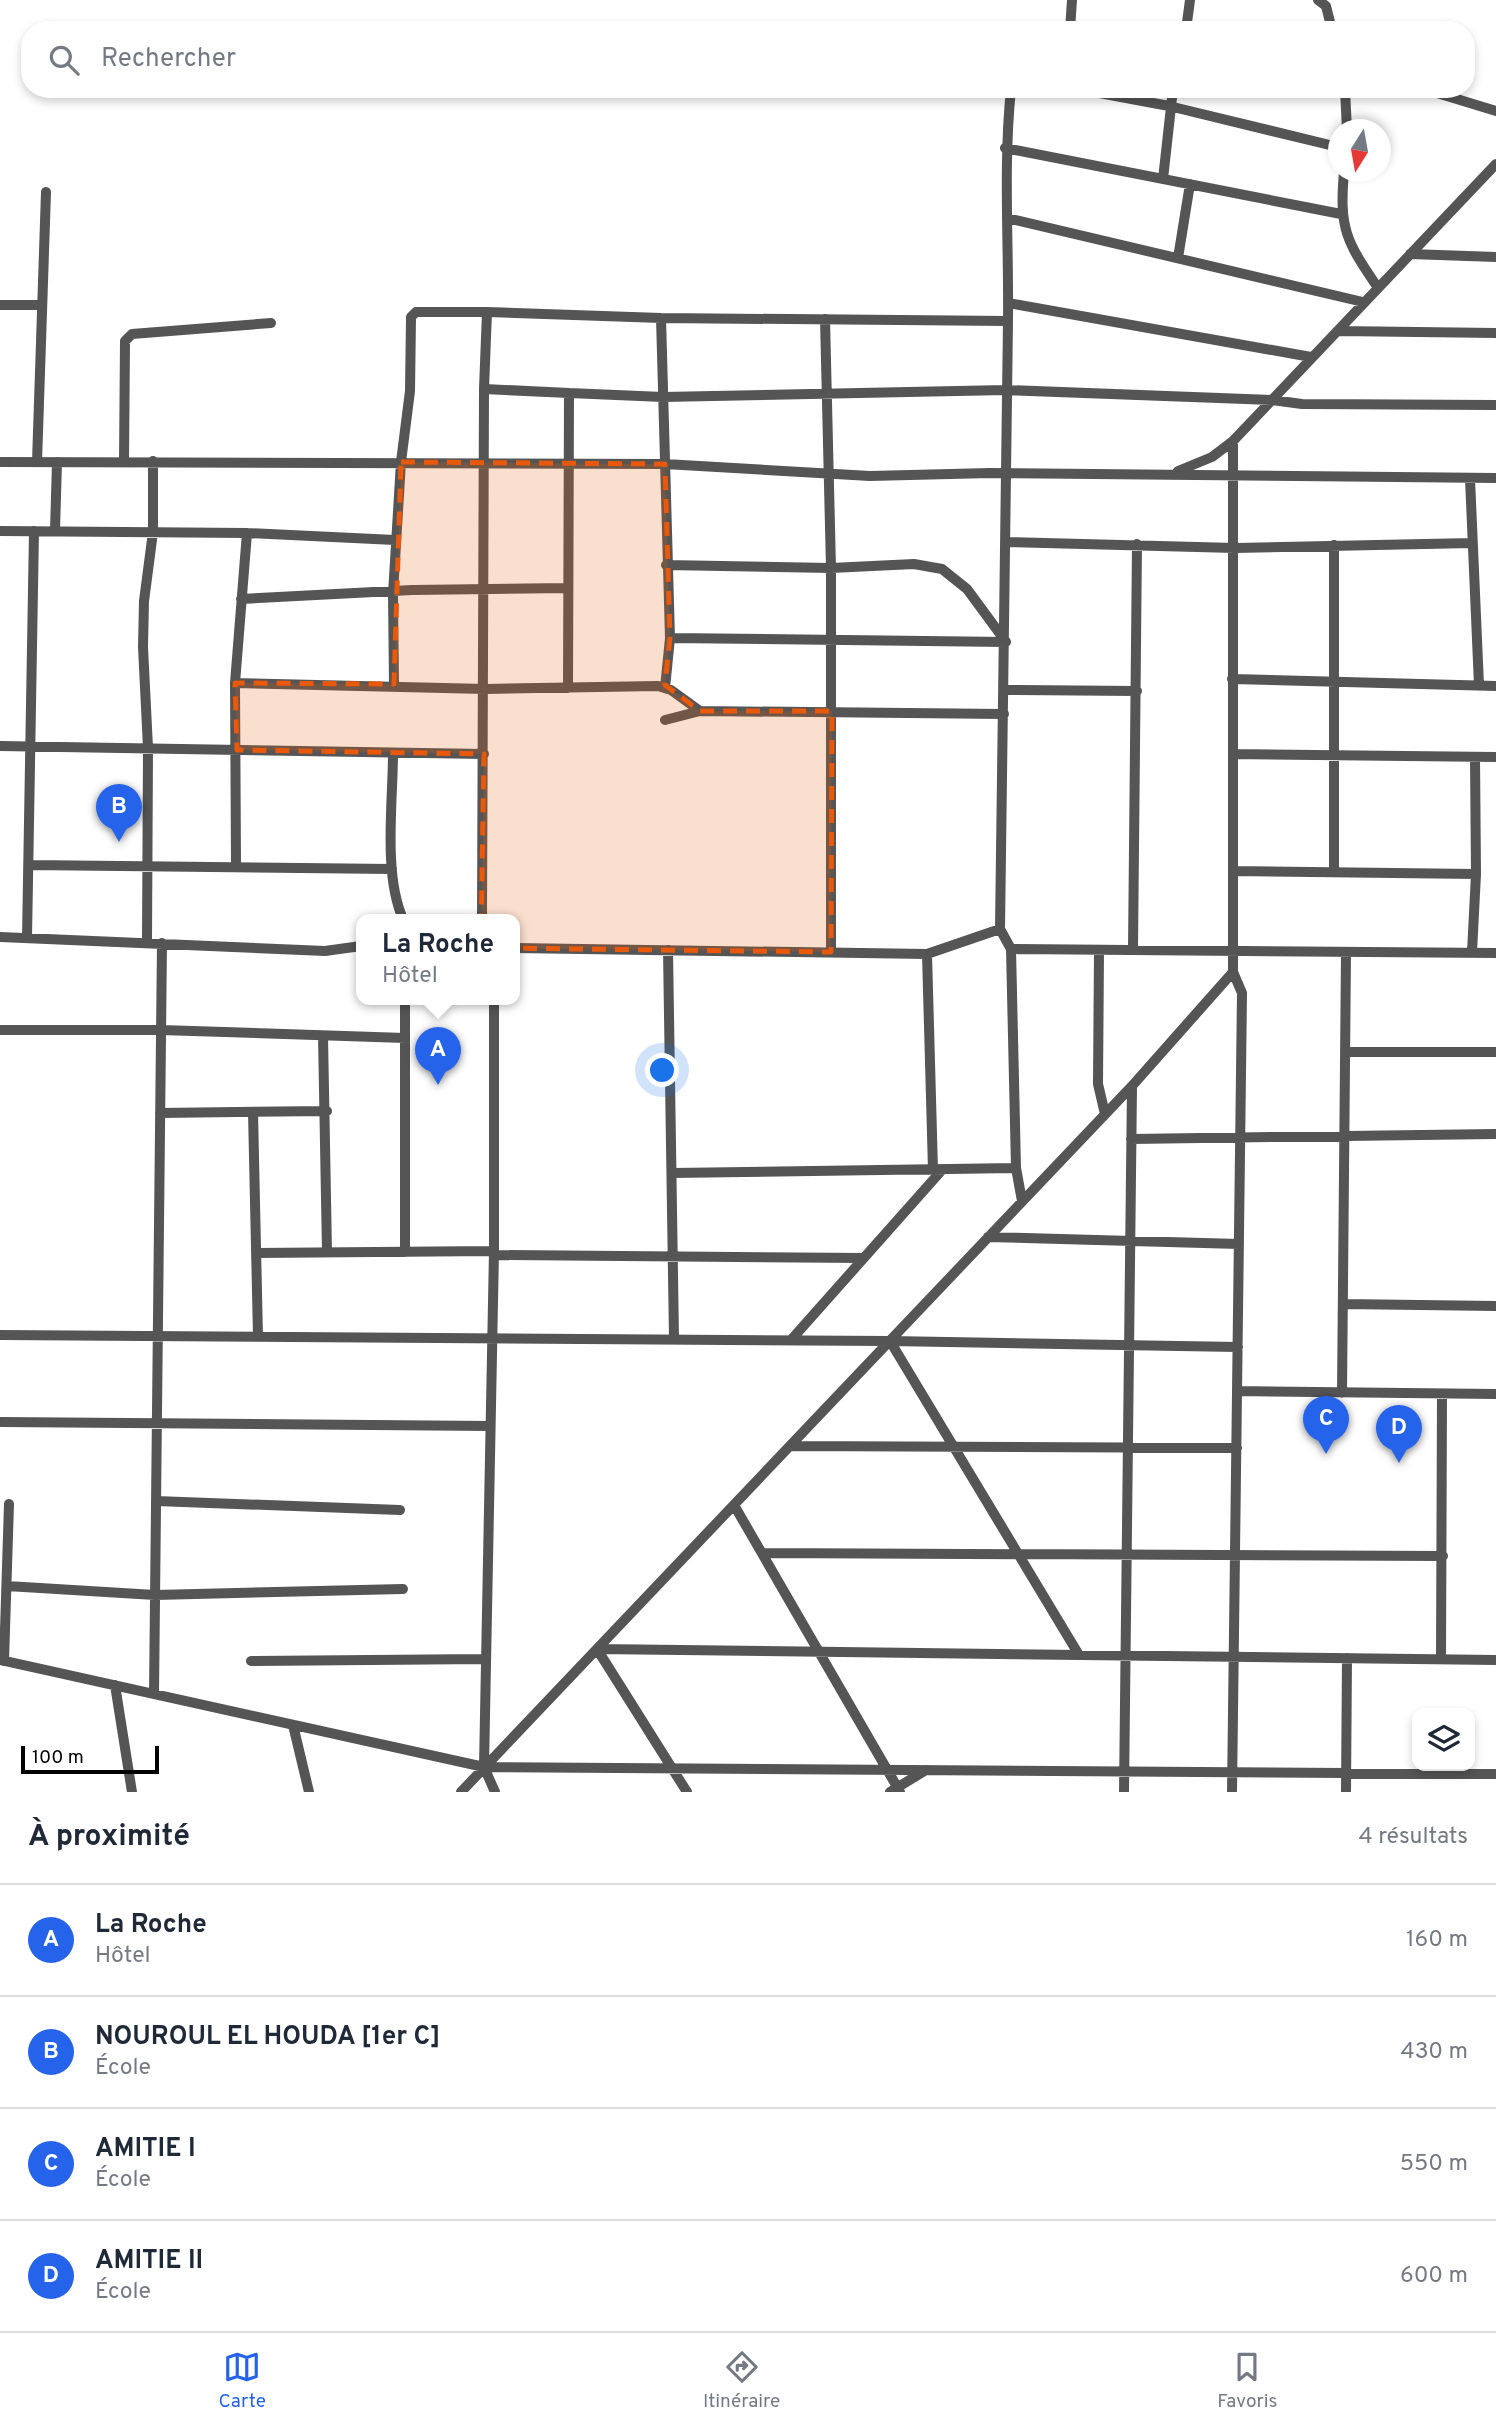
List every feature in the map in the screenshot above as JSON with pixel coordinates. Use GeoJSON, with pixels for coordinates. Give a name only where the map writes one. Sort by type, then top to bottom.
{"type":"FeatureCollection","features":[{"type":"Feature","properties":{"kind":"street"},"geometry":{"type":"LineString","coordinates":[[1071,21],[1072,0]]}},
{"type":"Feature","properties":{"kind":"street"},"geometry":{"type":"LineString","coordinates":[[1187,21],[1190,0]]}},
{"type":"Feature","properties":{"kind":"street"},"geometry":{"type":"LineString","coordinates":[[1318,0],[1326,6],[1330,21]]}},
{"type":"Feature","properties":{"kind":"street"},"geometry":{"type":"LineString","coordinates":[[1010,98],[1005,148],[1008,303],[1006,642],[1000,929],[1011,950],[1016,1168],[1022,1201]]}},
{"type":"Feature","properties":{"kind":"street"},"geometry":{"type":"LineString","coordinates":[[1126,98],[1328,144]]}},
{"type":"Feature","properties":{"kind":"street"},"geometry":{"type":"LineString","coordinates":[[1163,179],[1171,98]]}},
{"type":"Feature","properties":{"kind":"street"},"geometry":{"type":"LineString","coordinates":[[1345,98],[1346,119]]}},
{"type":"Feature","properties":{"kind":"street"},"geometry":{"type":"LineString","coordinates":[[1453,98],[1496,111]]}},
{"type":"Feature","properties":{"kind":"street"},"geometry":{"type":"LineString","coordinates":[[1005,148],[1341,214]]}},
{"type":"Feature","properties":{"kind":"street"},"geometry":{"type":"LineString","coordinates":[[1162,475],[1191,467],[1212,457],[1233,441],[1496,164]]}},
{"type":"Feature","properties":{"kind":"street"},"geometry":{"type":"LineString","coordinates":[[1343,182],[1341,214],[1355,254],[1377,288]]}},
{"type":"Feature","properties":{"kind":"street"},"geometry":{"type":"LineString","coordinates":[[1178,258],[1190,184]]}},
{"type":"Feature","properties":{"kind":"street"},"geometry":{"type":"LineString","coordinates":[[37,462],[46,192]]}},
{"type":"Feature","properties":{"kind":"street"},"geometry":{"type":"LineString","coordinates":[[1007,218],[1363,302]]}},
{"type":"Feature","properties":{"kind":"street"},"geometry":{"type":"LineString","coordinates":[[1410,254],[1496,257]]}},
{"type":"Feature","properties":{"kind":"street"},"geometry":{"type":"LineString","coordinates":[[1008,303],[1311,357]]}},
{"type":"Feature","properties":{"kind":"street"},"geometry":{"type":"LineString","coordinates":[[0,305],[42,305]]}},
{"type":"Feature","properties":{"kind":"street"},"geometry":{"type":"LineString","coordinates":[[482,914],[485,689],[484,389],[487,312]]}},
{"type":"Feature","properties":{"kind":"street"},"geometry":{"type":"LineString","coordinates":[[394,684],[395,540],[410,391],[411,317],[416,313],[1008,321]]}},
{"type":"Feature","properties":{"kind":"street"},"geometry":{"type":"LineString","coordinates":[[661,318],[670,638],[665,688]]}},
{"type":"Feature","properties":{"kind":"street"},"geometry":{"type":"LineString","coordinates":[[825,319],[832,639],[831,952]]}},
{"type":"Feature","properties":{"kind":"street"},"geometry":{"type":"LineString","coordinates":[[124,461],[125,341],[132,334],[271,323]]}},
{"type":"Feature","properties":{"kind":"street"},"geometry":{"type":"LineString","coordinates":[[1338,331],[1496,333]]}},
{"type":"Feature","properties":{"kind":"street"},"geometry":{"type":"LineString","coordinates":[[484,389],[663,397],[1006,390],[1272,400],[1302,404],[1496,405]]}},
{"type":"Feature","properties":{"kind":"street"},"geometry":{"type":"LineString","coordinates":[[568,688],[569,393]]}},
{"type":"Feature","properties":{"kind":"street"},"geometry":{"type":"LineString","coordinates":[[1233,441],[1233,972],[1242,993],[1233,1792]]}},
{"type":"Feature","properties":{"kind":"street"},"geometry":{"type":"LineString","coordinates":[[0,463],[152,461],[665,464],[870,476],[1007,473],[1496,478]]}},
{"type":"Feature","properties":{"kind":"street"},"geometry":{"type":"LineString","coordinates":[[147,942],[148,748],[144,612],[153,532],[152,461]]}},
{"type":"Feature","properties":{"kind":"street"},"geometry":{"type":"LineString","coordinates":[[55,531],[57,462]]}},
{"type":"Feature","properties":{"kind":"street"},"geometry":{"type":"LineString","coordinates":[[1469,479],[1479,685]]}},
{"type":"Feature","properties":{"kind":"street"},"geometry":{"type":"LineString","coordinates":[[0,531],[247,533],[395,540]]}},
{"type":"Feature","properties":{"kind":"street"},"geometry":{"type":"LineString","coordinates":[[27,938],[34,531]]}},
{"type":"Feature","properties":{"kind":"street"},"geometry":{"type":"LineString","coordinates":[[236,865],[235,682],[247,533]]}},
{"type":"Feature","properties":{"kind":"street"},"geometry":{"type":"LineString","coordinates":[[1006,542],[1235,548],[1472,542]]}},
{"type":"Feature","properties":{"kind":"street"},"geometry":{"type":"LineString","coordinates":[[1133,948],[1137,544]]}},
{"type":"Feature","properties":{"kind":"street"},"geometry":{"type":"LineString","coordinates":[[1334,545],[1334,872]]}},
{"type":"Feature","properties":{"kind":"street"},"geometry":{"type":"LineString","coordinates":[[666,565],[831,568],[914,564],[942,569],[967,589],[1006,642]]}},
{"type":"Feature","properties":{"kind":"street"},"geometry":{"type":"LineString","coordinates":[[241,599],[484,588],[568,588]]}},
{"type":"Feature","properties":{"kind":"street"},"geometry":{"type":"LineString","coordinates":[[670,638],[1006,642]]}},
{"type":"Feature","properties":{"kind":"street"},"geometry":{"type":"LineString","coordinates":[[1232,679],[1496,686]]}},
{"type":"Feature","properties":{"kind":"street"},"geometry":{"type":"LineString","coordinates":[[235,682],[394,684],[485,689],[665,688],[700,711]]}},
{"type":"Feature","properties":{"kind":"street"},"geometry":{"type":"LineString","coordinates":[[1005,690],[1137,691]]}},
{"type":"Feature","properties":{"kind":"street"},"geometry":{"type":"LineString","coordinates":[[665,720],[700,711],[1004,714]]}},
{"type":"Feature","properties":{"kind":"street"},"geometry":{"type":"LineString","coordinates":[[0,746],[484,754]]}},
{"type":"Feature","properties":{"kind":"street"},"geometry":{"type":"LineString","coordinates":[[393,753],[393,869],[396,904],[401,914]]}},
{"type":"Feature","properties":{"kind":"street"},"geometry":{"type":"LineString","coordinates":[[1233,754],[1496,757]]}},
{"type":"Feature","properties":{"kind":"street"},"geometry":{"type":"LineString","coordinates":[[1472,952],[1476,874],[1475,757]]}},
{"type":"Feature","properties":{"kind":"street"},"geometry":{"type":"LineString","coordinates":[[29,865],[236,865],[393,869]]}},
{"type":"Feature","properties":{"kind":"street"},"geometry":{"type":"LineString","coordinates":[[1233,871],[1476,874]]}},
{"type":"Feature","properties":{"kind":"street"},"geometry":{"type":"LineString","coordinates":[[520,948],[927,954],[1000,929]]}},
{"type":"Feature","properties":{"kind":"street"},"geometry":{"type":"LineString","coordinates":[[0,937],[325,951],[356,947]]}},
{"type":"Feature","properties":{"kind":"street"},"geometry":{"type":"LineString","coordinates":[[154,1694],[162,943]]}},
{"type":"Feature","properties":{"kind":"street"},"geometry":{"type":"LineString","coordinates":[[1011,950],[1099,951],[1133,948],[1233,952],[1496,953]]}},
{"type":"Feature","properties":{"kind":"street"},"geometry":{"type":"LineString","coordinates":[[667,950],[674,1339]]}},
{"type":"Feature","properties":{"kind":"street"},"geometry":{"type":"LineString","coordinates":[[1099,951],[1098,1084],[1105,1114]]}},
{"type":"Feature","properties":{"kind":"street"},"geometry":{"type":"LineString","coordinates":[[1342,1393],[1346,953]]}},
{"type":"Feature","properties":{"kind":"street"},"geometry":{"type":"LineString","coordinates":[[791,1340],[938,1170],[927,954]]}},
{"type":"Feature","properties":{"kind":"street"},"geometry":{"type":"LineString","coordinates":[[461,1792],[1132,1086],[1233,972]]}},
{"type":"Feature","properties":{"kind":"street"},"geometry":{"type":"LineString","coordinates":[[405,1005],[405,1252]]}},
{"type":"Feature","properties":{"kind":"street"},"geometry":{"type":"LineString","coordinates":[[494,1005],[494,1253],[484,1767],[495,1792]]}},
{"type":"Feature","properties":{"kind":"street"},"geometry":{"type":"LineString","coordinates":[[0,1030],[161,1030],[405,1038]]}},
{"type":"Feature","properties":{"kind":"street"},"geometry":{"type":"LineString","coordinates":[[323,1036],[327,1111],[327,1252]]}},
{"type":"Feature","properties":{"kind":"street"},"geometry":{"type":"LineString","coordinates":[[1345,1052],[1496,1052]]}},
{"type":"Feature","properties":{"kind":"street"},"geometry":{"type":"LineString","coordinates":[[1124,1792],[1132,1086]]}},
{"type":"Feature","properties":{"kind":"street"},"geometry":{"type":"LineString","coordinates":[[160,1113],[327,1111]]}},
{"type":"Feature","properties":{"kind":"street"},"geometry":{"type":"LineString","coordinates":[[253,1112],[258,1337]]}},
{"type":"Feature","properties":{"kind":"street"},"geometry":{"type":"LineString","coordinates":[[1131,1139],[1496,1133]]}},
{"type":"Feature","properties":{"kind":"street"},"geometry":{"type":"LineString","coordinates":[[672,1173],[1016,1168]]}},
{"type":"Feature","properties":{"kind":"street"},"geometry":{"type":"LineString","coordinates":[[988,1237],[1239,1244]]}},
{"type":"Feature","properties":{"kind":"street"},"geometry":{"type":"LineString","coordinates":[[257,1253],[405,1252],[864,1258]]}},
{"type":"Feature","properties":{"kind":"street"},"geometry":{"type":"LineString","coordinates":[[1343,1304],[1496,1306]]}},
{"type":"Feature","properties":{"kind":"street"},"geometry":{"type":"LineString","coordinates":[[0,1335],[791,1340],[1238,1347]]}},
{"type":"Feature","properties":{"kind":"street"},"geometry":{"type":"LineString","coordinates":[[890,1341],[1079,1655]]}},
{"type":"Feature","properties":{"kind":"street"},"geometry":{"type":"LineString","coordinates":[[1237,1391],[1496,1394]]}},
{"type":"Feature","properties":{"kind":"street"},"geometry":{"type":"LineString","coordinates":[[1441,1659],[1442,1394]]}},
{"type":"Feature","properties":{"kind":"street"},"geometry":{"type":"LineString","coordinates":[[0,1422],[491,1426]]}},
{"type":"Feature","properties":{"kind":"street"},"geometry":{"type":"LineString","coordinates":[[790,1446],[1237,1448]]}},
{"type":"Feature","properties":{"kind":"street"},"geometry":{"type":"LineString","coordinates":[[156,1500],[400,1510]]}},
{"type":"Feature","properties":{"kind":"street"},"geometry":{"type":"LineString","coordinates":[[9,1504],[2,1660],[484,1767],[1496,1774]]}},
{"type":"Feature","properties":{"kind":"street"},"geometry":{"type":"LineString","coordinates":[[734,1505],[888,1770],[896,1790],[926,1770]]}},
{"type":"Feature","properties":{"kind":"street"},"geometry":{"type":"LineString","coordinates":[[762,1553],[1443,1556]]}},
{"type":"Feature","properties":{"kind":"street"},"geometry":{"type":"LineString","coordinates":[[7,1586],[155,1595],[403,1589]]}},
{"type":"Feature","properties":{"kind":"street"},"geometry":{"type":"LineString","coordinates":[[597,1649],[1496,1660]]}},
{"type":"Feature","properties":{"kind":"street"},"geometry":{"type":"LineString","coordinates":[[597,1649],[687,1792]]}},
{"type":"Feature","properties":{"kind":"street"},"geometry":{"type":"LineString","coordinates":[[1346,1792],[1347,1658]]}},
{"type":"Feature","properties":{"kind":"street"},"geometry":{"type":"LineString","coordinates":[[251,1661],[486,1659]]}},
{"type":"Feature","properties":{"kind":"street"},"geometry":{"type":"LineString","coordinates":[[115,1685],[132,1792]]}},
{"type":"Feature","properties":{"kind":"street"},"geometry":{"type":"LineString","coordinates":[[293,1725],[309,1792]]}},
{"type":"Feature","properties":{"kind":"highlighted area"},"geometry":{"type":"Polygon","coordinates":[[[401,462],[665,464],[670,638],[665,685],[700,711],[832,711],[831,952],[494,948],[481,935],[484,754],[237,750],[235,683],[394,684],[401,462]]]}},
{"type":"Feature","properties":{"kind":"place","name":"NOUROUL EL HOUDA [1er C]"},"geometry":{"type":"Point","coordinates":[119,842]}},
{"type":"Feature","properties":{"kind":"place","name":"La Roche"},"geometry":{"type":"Point","coordinates":[438,1085]}},
{"type":"Feature","properties":{"kind":"place","name":"AMITIE I"},"geometry":{"type":"Point","coordinates":[1326,1454]}},
{"type":"Feature","properties":{"kind":"place","name":"AMITIE II"},"geometry":{"type":"Point","coordinates":[1399,1463]}}]}
